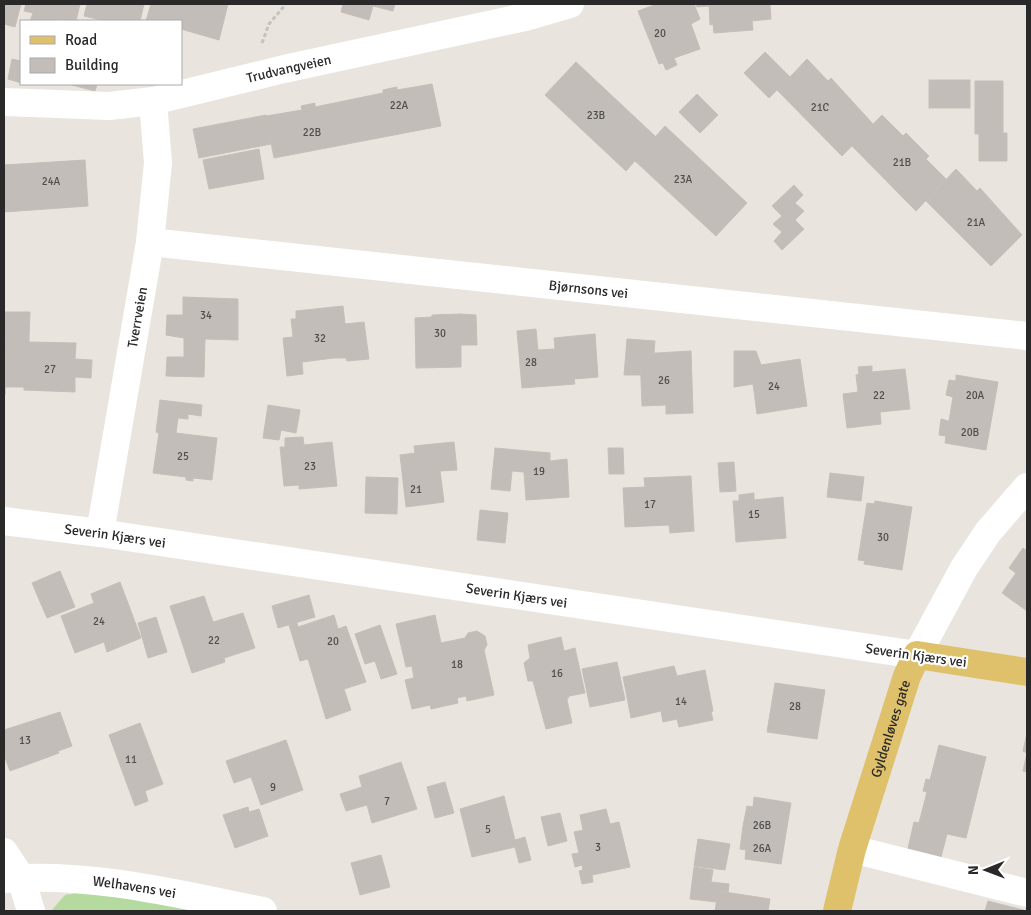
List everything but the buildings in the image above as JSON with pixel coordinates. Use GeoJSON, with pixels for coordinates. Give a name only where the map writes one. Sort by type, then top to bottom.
{"type":"FeatureCollection","features":[{"type":"Feature","properties":{"kind":"main road","name":"Severin Kjærs vei"},"geometry":{"type":"LineString","coordinates":[[917,655],[1027,672]]}},
{"type":"Feature","properties":{"kind":"main road","name":"Gyldenløves gate"},"geometry":{"type":"LineString","coordinates":[[837,911],[852,849],[907,676],[917,655]]}},
{"type":"Feature","properties":{"kind":"street","name":"Trudvangveien"},"geometry":{"type":"LineString","coordinates":[[4,102],[109,106],[154,101],[251,77],[525,17],[570,4]]}},
{"type":"Feature","properties":{"kind":"street","name":"Tverrveien"},"geometry":{"type":"LineString","coordinates":[[100,533],[150,242],[158,163],[154,101]]}},
{"type":"Feature","properties":{"kind":"street","name":"Bjørnsons vei"},"geometry":{"type":"LineString","coordinates":[[150,242],[1027,336]]}},
{"type":"Feature","properties":{"kind":"street","name":"Gyldenløves gate"},"geometry":{"type":"LineString","coordinates":[[917,655],[964,568],[988,532],[1027,487]]}},
{"type":"Feature","properties":{"kind":"street","name":"Severin Kjærs vei"},"geometry":{"type":"LineString","coordinates":[[4,520],[917,655]]}},
{"type":"Feature","properties":{"kind":"street"},"geometry":{"type":"LineString","coordinates":[[852,849],[1027,893]]}},
{"type":"Feature","properties":{"kind":"street"},"geometry":{"type":"LineString","coordinates":[[4,852],[12,878],[31,911]]}},
{"type":"Feature","properties":{"kind":"street","name":"Welhavens vei"},"geometry":{"type":"LineString","coordinates":[[12,878],[80,880],[150,888],[263,911]]}},
{"type":"Feature","properties":{"kind":"path"},"geometry":{"type":"LineString","coordinates":[[251,77],[269,24],[286,4]]}},
{"type":"Feature","properties":{"kind":"green space"},"geometry":{"type":"Polygon","coordinates":[[[77,893],[126,896],[203,911],[51,911],[65,895],[77,893]]]}}]}
